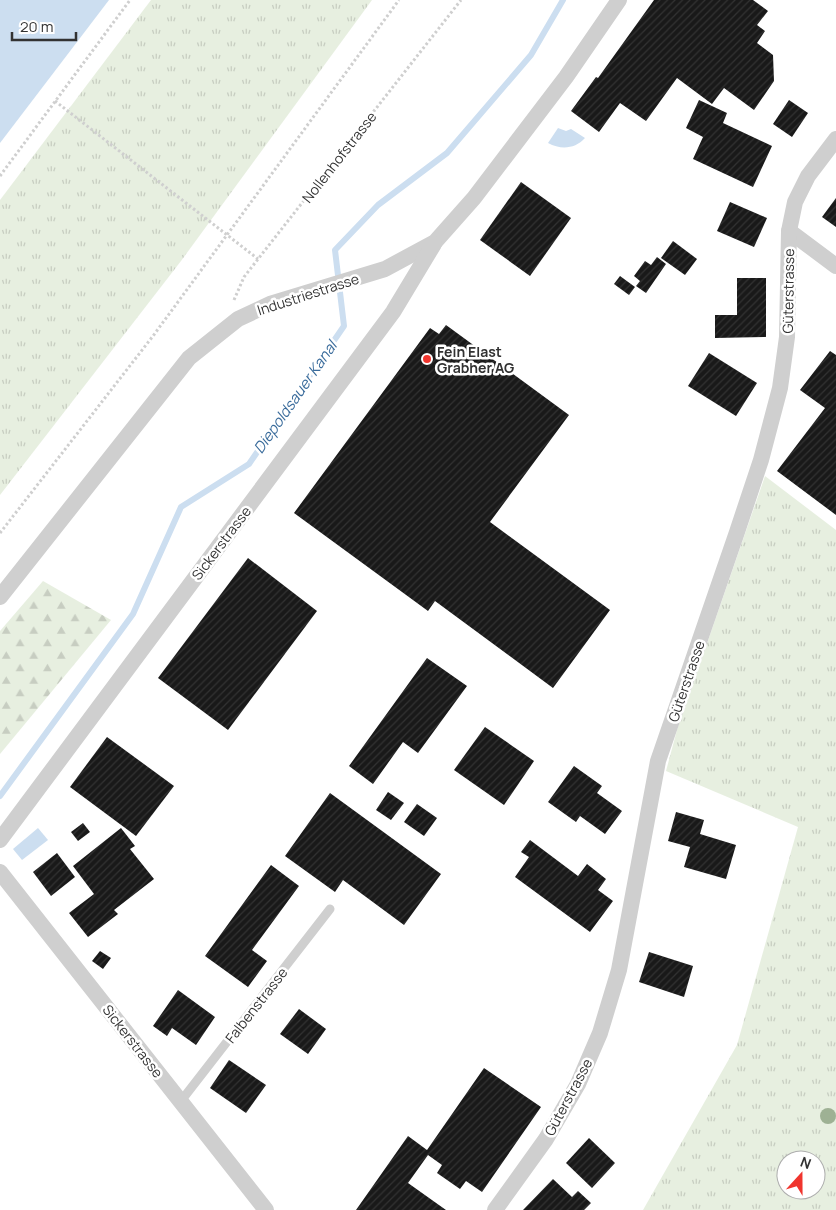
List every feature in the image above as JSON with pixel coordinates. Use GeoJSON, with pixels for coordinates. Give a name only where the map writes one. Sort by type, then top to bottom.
{"type":"FeatureCollection","features":[{"type":"Feature","properties":{"kind":"street","name":"Industriestrasse"},"geometry":{"type":"LineString","coordinates":[[0,597],[189,358],[238,319],[270,304],[385,269],[435,242],[491,175],[566,77],[619,0]]}},
{"type":"Feature","properties":{"kind":"street","name":"Güterstrasse"},"geometry":{"type":"LineString","coordinates":[[494,1210],[546,1139],[578,1084],[600,1033],[619,970],[658,761],[746,505],[780,388],[787,337],[789,231],[795,202],[808,176],[836,139]]}},
{"type":"Feature","properties":{"kind":"street"},"geometry":{"type":"LineString","coordinates":[[789,231],[836,266]]}},
{"type":"Feature","properties":{"kind":"street","name":"Sickerstrasse"},"geometry":{"type":"LineString","coordinates":[[0,840],[393,312],[435,242]]}},
{"type":"Feature","properties":{"kind":"street","name":"Sickerstrasse"},"geometry":{"type":"LineString","coordinates":[[0,872],[266,1210]]}},
{"type":"Feature","properties":{"kind":"lane","name":"Falbenstrasse"},"geometry":{"type":"LineString","coordinates":[[181,1101],[330,909]]}},
{"type":"Feature","properties":{"kind":"path"},"geometry":{"type":"LineString","coordinates":[[0,176],[130,0]]}},
{"type":"Feature","properties":{"kind":"path"},"geometry":{"type":"LineString","coordinates":[[0,534],[227,235],[399,0]]}},
{"type":"Feature","properties":{"kind":"path","name":"Nollenhofstrasse"},"geometry":{"type":"LineString","coordinates":[[238,319],[231,305],[244,277],[461,0]]}},
{"type":"Feature","properties":{"kind":"path"},"geometry":{"type":"LineString","coordinates":[[55,101],[258,259]]}},
{"type":"Feature","properties":{"kind":"green space"},"geometry":{"type":"Polygon","coordinates":[[[151,0],[372,0],[181,261],[0,495],[0,200],[151,0]]]}},
{"type":"Feature","properties":{"kind":"green space"},"geometry":{"type":"Polygon","coordinates":[[[765,476],[836,530],[836,1210],[643,1210],[737,1045],[798,827],[666,771],[677,730],[765,476]]]}},
{"type":"Feature","properties":{"kind":"green space"},"geometry":{"type":"Polygon","coordinates":[[[43,581],[111,620],[0,754],[0,631],[43,581]]]}},
{"type":"Feature","properties":{"kind":"water"},"geometry":{"type":"Polygon","coordinates":[[[0,0],[109,0],[0,143],[0,0]]]}},
{"type":"Feature","properties":{"kind":"water"},"geometry":{"type":"Polygon","coordinates":[[[558,128],[566,131],[571,129],[585,138],[581,142],[568,147],[558,147],[548,143],[558,128]]]}},
{"type":"Feature","properties":{"kind":"water"},"geometry":{"type":"Polygon","coordinates":[[[38,828],[48,840],[22,860],[13,849],[38,828]]]}},
{"type":"Feature","properties":{"kind":"building"},"geometry":{"type":"Polygon","coordinates":[[[654,0],[753,0],[768,11],[757,25],[765,31],[757,43],[773,55],[774,81],[754,110],[724,88],[712,104],[677,78],[646,121],[620,103],[599,132],[571,111],[596,77],[598,78],[654,0]]]}},
{"type":"Feature","properties":{"kind":"building"},"geometry":{"type":"Polygon","coordinates":[[[699,100],[727,113],[723,123],[772,146],[753,187],[693,159],[703,137],[686,128],[699,100]]]}},
{"type":"Feature","properties":{"kind":"building"},"geometry":{"type":"Polygon","coordinates":[[[789,100],[808,113],[792,137],[773,124],[789,100]]]}},
{"type":"Feature","properties":{"kind":"building"},"geometry":{"type":"Polygon","coordinates":[[[521,182],[571,218],[530,276],[480,240],[521,182]]]}},
{"type":"Feature","properties":{"kind":"building"},"geometry":{"type":"Polygon","coordinates":[[[836,198],[836,227],[822,217],[836,198]]]}},
{"type":"Feature","properties":{"kind":"building"},"geometry":{"type":"Polygon","coordinates":[[[730,202],[767,218],[754,247],[717,231],[730,202]]]}},
{"type":"Feature","properties":{"kind":"building"},"geometry":{"type":"Polygon","coordinates":[[[673,241],[697,259],[685,275],[661,258],[673,241]]]}},
{"type":"Feature","properties":{"kind":"building"},"geometry":{"type":"Polygon","coordinates":[[[657,257],[666,264],[646,293],[636,286],[640,281],[634,276],[645,261],[651,265],[657,257]]]}},
{"type":"Feature","properties":{"kind":"building"},"geometry":{"type":"Polygon","coordinates":[[[620,276],[635,287],[629,295],[614,284],[620,276]]]}},
{"type":"Feature","properties":{"kind":"building"},"geometry":{"type":"Polygon","coordinates":[[[737,278],[766,278],[766,337],[715,338],[715,315],[737,315],[737,278]]]}},
{"type":"Feature","properties":{"kind":"building"},"geometry":{"type":"Polygon","coordinates":[[[446,325],[569,415],[490,522],[610,610],[553,688],[435,601],[428,611],[294,513],[430,328],[439,334],[446,325]]]}},
{"type":"Feature","properties":{"kind":"building"},"geometry":{"type":"Polygon","coordinates":[[[830,351],[836,355],[836,515],[777,471],[825,408],[800,390],[830,351]]]}},
{"type":"Feature","properties":{"kind":"building"},"geometry":{"type":"Polygon","coordinates":[[[709,353],[757,383],[736,416],[688,386],[709,353]]]}},
{"type":"Feature","properties":{"kind":"building"},"geometry":{"type":"Polygon","coordinates":[[[248,558],[317,611],[228,730],[158,678],[248,558]]]}},
{"type":"Feature","properties":{"kind":"building"},"geometry":{"type":"Polygon","coordinates":[[[427,658],[467,686],[418,753],[403,742],[373,784],[349,766],[427,658]]]}},
{"type":"Feature","properties":{"kind":"building"},"geometry":{"type":"Polygon","coordinates":[[[485,727],[534,761],[504,805],[454,770],[485,727]]]}},
{"type":"Feature","properties":{"kind":"building"},"geometry":{"type":"Polygon","coordinates":[[[107,737],[174,786],[136,836],[70,787],[107,737]]]}},
{"type":"Feature","properties":{"kind":"building"},"geometry":{"type":"Polygon","coordinates":[[[574,766],[602,786],[597,793],[622,811],[605,834],[580,816],[576,822],[548,802],[574,766]]]}},
{"type":"Feature","properties":{"kind":"building"},"geometry":{"type":"Polygon","coordinates":[[[388,792],[404,803],[391,820],[376,810],[388,792]]]}},
{"type":"Feature","properties":{"kind":"building"},"geometry":{"type":"Polygon","coordinates":[[[330,793],[441,874],[404,925],[343,880],[335,892],[285,856],[330,793]]]}},
{"type":"Feature","properties":{"kind":"building"},"geometry":{"type":"Polygon","coordinates":[[[417,804],[437,818],[424,836],[404,822],[417,804]]]}},
{"type":"Feature","properties":{"kind":"building"},"geometry":{"type":"Polygon","coordinates":[[[676,812],[704,820],[700,834],[736,845],[726,879],[684,867],[690,847],[668,841],[676,812]]]}},
{"type":"Feature","properties":{"kind":"building"},"geometry":{"type":"Polygon","coordinates":[[[83,823],[90,832],[78,841],[71,832],[83,823]]]}},
{"type":"Feature","properties":{"kind":"building"},"geometry":{"type":"Polygon","coordinates":[[[121,828],[135,846],[130,849],[154,879],[114,910],[118,914],[88,937],[69,913],[94,894],[73,866],[121,828]]]}},
{"type":"Feature","properties":{"kind":"building"},"geometry":{"type":"Polygon","coordinates":[[[530,840],[578,876],[587,864],[606,879],[598,890],[613,901],[590,932],[515,877],[529,857],[521,852],[530,840]]]}},
{"type":"Feature","properties":{"kind":"building"},"geometry":{"type":"Polygon","coordinates":[[[57,853],[75,877],[51,896],[33,872],[57,853]]]}},
{"type":"Feature","properties":{"kind":"building"},"geometry":{"type":"Polygon","coordinates":[[[271,865],[299,886],[252,950],[267,961],[248,987],[205,956],[271,865]]]}},
{"type":"Feature","properties":{"kind":"building"},"geometry":{"type":"Polygon","coordinates":[[[100,951],[111,958],[103,969],[92,961],[100,951]]]}},
{"type":"Feature","properties":{"kind":"building"},"geometry":{"type":"Polygon","coordinates":[[[649,952],[693,966],[684,997],[639,982],[649,952]]]}},
{"type":"Feature","properties":{"kind":"building"},"geometry":{"type":"Polygon","coordinates":[[[178,990],[215,1017],[196,1045],[172,1028],[167,1036],[153,1026],[178,990]]]}},
{"type":"Feature","properties":{"kind":"building"},"geometry":{"type":"Polygon","coordinates":[[[299,1009],[326,1029],[308,1054],[280,1034],[299,1009]]]}},
{"type":"Feature","properties":{"kind":"building"},"geometry":{"type":"Polygon","coordinates":[[[229,1060],[266,1085],[246,1113],[210,1088],[229,1060]]]}},
{"type":"Feature","properties":{"kind":"building"},"geometry":{"type":"Polygon","coordinates":[[[484,1068],[541,1107],[482,1192],[466,1181],[460,1189],[437,1173],[442,1165],[428,1155],[408,1183],[446,1210],[356,1210],[408,1136],[427,1150],[484,1068]]]}},
{"type":"Feature","properties":{"kind":"building"},"geometry":{"type":"Polygon","coordinates":[[[589,1138],[615,1163],[592,1188],[566,1163],[589,1138]]]}},
{"type":"Feature","properties":{"kind":"building"},"geometry":{"type":"Polygon","coordinates":[[[553,1179],[572,1197],[578,1191],[591,1203],[584,1210],[523,1210],[553,1179]]]}},
{"type":"Feature","properties":{"kind":"waterway","name":"Diepoldsauer Kanal"},"geometry":{"type":"LineString","coordinates":[[0,796],[133,614],[181,507],[249,464],[344,326],[335,250],[378,205],[447,153],[531,55],[563,0]]}},
{"type":"Feature","properties":{"kind":"place","name":"Fein Elast Grabher AG"},"geometry":{"type":"Point","coordinates":[427,359]}}]}
